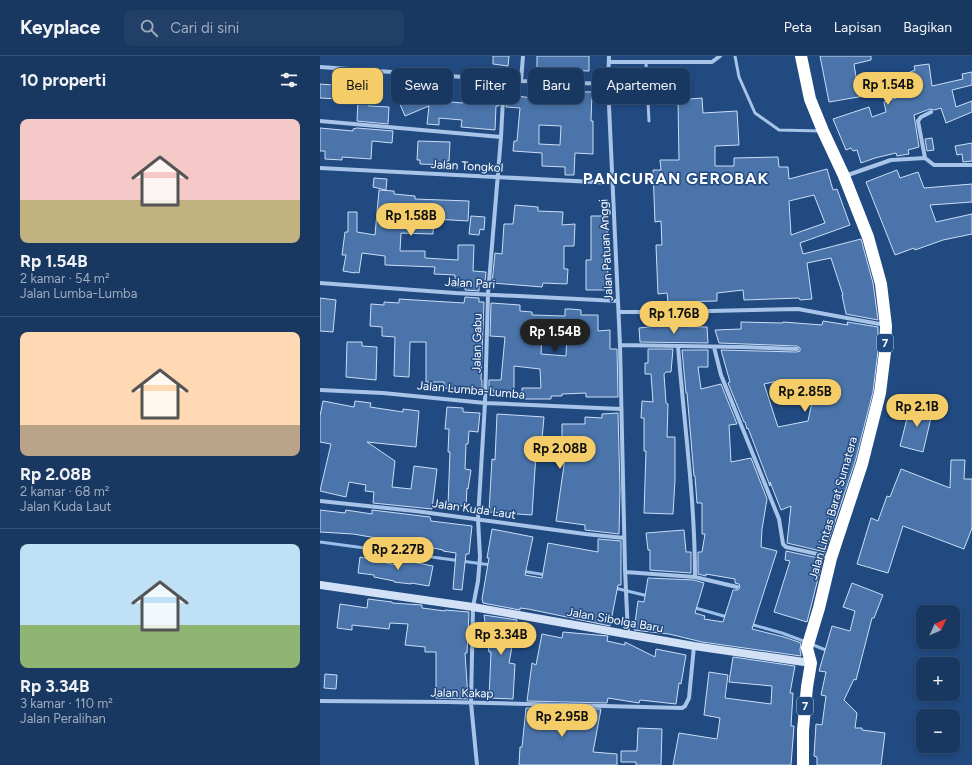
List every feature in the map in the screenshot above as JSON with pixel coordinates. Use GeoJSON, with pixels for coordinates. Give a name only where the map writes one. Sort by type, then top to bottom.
{"type":"FeatureCollection","features":[{"type":"Feature","properties":{"kind":"highway","name":"Jalan Lintas Barat Sumatera"},"geometry":{"type":"LineString","coordinates":[[801,56],[810,99],[822,131],[844,176],[868,237],[881,284],[886,326],[885,352],[880,393],[862,464],[831,558],[819,608],[807,648],[811,663],[803,730],[803,765]]}},
{"type":"Feature","properties":{"kind":"street"},"geometry":{"type":"LineString","coordinates":[[523,56],[521,81],[592,83]]}},
{"type":"Feature","properties":{"kind":"street","name":"Jalan Patuan Anggi"},"geometry":{"type":"LineString","coordinates":[[608,68],[609,56]]}},
{"type":"Feature","properties":{"kind":"street"},"geometry":{"type":"LineString","coordinates":[[608,62],[712,62],[720,56]]}},
{"type":"Feature","properties":{"kind":"street"},"geometry":{"type":"LineString","coordinates":[[320,67],[461,77]]}},
{"type":"Feature","properties":{"kind":"street","name":"Jalan Gabu"},"geometry":{"type":"LineString","coordinates":[[477,765],[471,703],[473,607],[478,581],[480,557],[478,519],[485,403],[488,294],[503,104]]}},
{"type":"Feature","properties":{"kind":"street","name":"Jalan Patuan Anggi"},"geometry":{"type":"LineString","coordinates":[[609,104],[619,312],[624,470],[624,538],[628,635]]}},
{"type":"Feature","properties":{"kind":"street"},"geometry":{"type":"LineString","coordinates":[[931,112],[921,117],[918,122],[925,158],[934,165],[972,165]]}},
{"type":"Feature","properties":{"kind":"street"},"geometry":{"type":"LineString","coordinates":[[320,121],[501,137]]}},
{"type":"Feature","properties":{"kind":"street"},"geometry":{"type":"LineString","coordinates":[[844,176],[891,160],[925,158]]}},
{"type":"Feature","properties":{"kind":"street","name":"Jalan Tongkol"},"geometry":{"type":"LineString","coordinates":[[320,168],[497,178],[612,182]]}},
{"type":"Feature","properties":{"kind":"street","name":"Jalan Pari"},"geometry":{"type":"LineString","coordinates":[[320,283],[618,301]]}},
{"type":"Feature","properties":{"kind":"street"},"geometry":{"type":"LineString","coordinates":[[619,312],[798,309],[886,326]]}},
{"type":"Feature","properties":{"kind":"street"},"geometry":{"type":"LineString","coordinates":[[620,345],[797,349]]}},
{"type":"Feature","properties":{"kind":"street"},"geometry":{"type":"LineString","coordinates":[[678,346],[695,532],[695,577]]}},
{"type":"Feature","properties":{"kind":"street"},"geometry":{"type":"LineString","coordinates":[[714,347],[721,375],[779,519],[783,544],[786,547],[831,558]]}},
{"type":"Feature","properties":{"kind":"street","name":"Jalan Lumba-Lumba"},"geometry":{"type":"LineString","coordinates":[[320,390],[383,393],[485,403],[621,409]]}},
{"type":"Feature","properties":{"kind":"street","name":"Jalan Kuda Laut"},"geometry":{"type":"LineString","coordinates":[[320,501],[478,519],[624,538]]}},
{"type":"Feature","properties":{"kind":"street"},"geometry":{"type":"LineString","coordinates":[[625,572],[695,577],[737,587]]}},
{"type":"Feature","properties":{"kind":"street","name":"Jalan Sibolga Baru"},"geometry":{"type":"LineString","coordinates":[[320,585],[473,607],[694,646],[811,663]]}},
{"type":"Feature","properties":{"kind":"street","name":"Jalan Kakap"},"geometry":{"type":"LineString","coordinates":[[320,701],[682,708],[685,706],[689,698],[694,646]]}},
{"type":"Feature","properties":{"kind":"lane"},"geometry":{"type":"LineString","coordinates":[[735,56],[739,77],[755,113],[779,130],[822,131]]}},
{"type":"Feature","properties":{"kind":"lane"},"geometry":{"type":"LineString","coordinates":[[646,63],[649,121]]}},
{"type":"Feature","properties":{"kind":"building"},"geometry":{"type":"Polygon","coordinates":[[[493,56],[509,56],[508,66],[493,64],[493,56]]]}},
{"type":"Feature","properties":{"kind":"building"},"geometry":{"type":"Polygon","coordinates":[[[537,56],[589,56],[589,71],[584,71],[584,68],[537,68],[537,56]]]}},
{"type":"Feature","properties":{"kind":"building"},"geometry":{"type":"Polygon","coordinates":[[[820,56],[871,56],[871,60],[854,64],[857,83],[883,75],[885,83],[915,70],[914,66],[929,64],[932,86],[963,79],[962,74],[972,72],[972,85],[952,90],[956,107],[972,101],[972,112],[946,123],[941,108],[934,110],[930,109],[914,115],[919,147],[908,150],[909,154],[897,156],[896,153],[861,163],[857,150],[853,151],[851,148],[846,150],[833,119],[869,107],[872,117],[886,112],[884,102],[896,98],[894,91],[829,102],[820,56]]]}},
{"type":"Feature","properties":{"kind":"building"},"geometry":{"type":"Polygon","coordinates":[[[320,84],[332,85],[332,99],[320,98],[320,84]]]}},
{"type":"Feature","properties":{"kind":"building"},"geometry":{"type":"Polygon","coordinates":[[[584,92],[592,92],[591,121],[593,121],[593,154],[575,153],[574,175],[565,175],[565,167],[542,166],[542,153],[513,151],[514,141],[517,141],[520,108],[506,107],[506,104],[520,104],[520,96],[528,97],[528,104],[584,104],[584,92]],[[539,125],[539,144],[560,145],[561,126],[539,125]]]}},
{"type":"Feature","properties":{"kind":"building"},"geometry":{"type":"Polygon","coordinates":[[[702,98],[703,113],[737,111],[739,145],[715,146],[715,166],[734,166],[734,158],[778,157],[779,167],[788,167],[789,179],[827,169],[833,190],[837,189],[850,225],[800,243],[803,254],[861,239],[873,283],[878,320],[846,314],[843,295],[831,258],[807,263],[812,299],[744,300],[743,290],[717,293],[717,301],[668,302],[667,293],[658,294],[656,245],[662,245],[661,221],[655,222],[653,170],[661,170],[660,160],[679,160],[678,104],[690,104],[690,99],[702,98]],[[814,195],[789,201],[791,235],[825,223],[814,195]]]}},
{"type":"Feature","properties":{"kind":"building"},"geometry":{"type":"Polygon","coordinates":[[[453,102],[461,104],[499,104],[499,106],[496,106],[495,130],[461,127],[462,120],[439,118],[439,125],[427,124],[429,106],[405,116],[400,104],[453,104],[453,102]]]}},
{"type":"Feature","properties":{"kind":"building"},"geometry":{"type":"Polygon","coordinates":[[[358,104],[389,107],[388,124],[357,121],[358,104]]]}},
{"type":"Feature","properties":{"kind":"building"},"geometry":{"type":"Polygon","coordinates":[[[320,128],[353,131],[353,129],[357,128],[393,131],[392,143],[372,141],[371,159],[342,157],[342,160],[325,159],[325,151],[320,151],[320,128]]]}},
{"type":"Feature","properties":{"kind":"building"},"geometry":{"type":"Polygon","coordinates":[[[932,138],[934,150],[927,151],[925,139],[932,138]]]}},
{"type":"Feature","properties":{"kind":"building"},"geometry":{"type":"Polygon","coordinates":[[[418,141],[450,142],[449,161],[446,161],[446,165],[420,164],[420,160],[417,160],[418,141]]]}},
{"type":"Feature","properties":{"kind":"building"},"geometry":{"type":"Polygon","coordinates":[[[972,143],[972,161],[963,162],[962,154],[957,155],[955,146],[972,143]]]}},
{"type":"Feature","properties":{"kind":"building"},"geometry":{"type":"Polygon","coordinates":[[[897,170],[900,178],[918,172],[924,188],[972,184],[972,202],[930,205],[936,222],[972,214],[972,234],[943,240],[895,255],[866,182],[897,170]]]}},
{"type":"Feature","properties":{"kind":"building"},"geometry":{"type":"Polygon","coordinates":[[[374,178],[387,179],[386,190],[373,187],[374,178]]]}},
{"type":"Feature","properties":{"kind":"building"},"geometry":{"type":"Polygon","coordinates":[[[379,190],[394,191],[394,194],[415,196],[415,199],[469,201],[468,221],[434,219],[433,234],[401,233],[400,251],[425,251],[425,258],[458,260],[458,245],[474,245],[473,271],[486,272],[485,282],[479,282],[479,291],[465,290],[465,287],[455,287],[455,275],[434,274],[435,267],[385,265],[385,256],[362,253],[359,273],[343,271],[346,255],[342,255],[345,232],[348,232],[348,212],[357,212],[357,232],[375,235],[379,190]]]}},
{"type":"Feature","properties":{"kind":"building"},"geometry":{"type":"Polygon","coordinates":[[[515,205],[538,207],[538,211],[563,212],[562,225],[575,224],[574,246],[564,246],[564,269],[568,269],[567,284],[543,283],[542,287],[492,283],[495,253],[502,254],[504,224],[513,224],[515,205]]]}},
{"type":"Feature","properties":{"kind":"building"},"geometry":{"type":"Polygon","coordinates":[[[471,216],[485,217],[484,230],[480,229],[479,235],[469,234],[471,216]]]}},
{"type":"Feature","properties":{"kind":"building"},"geometry":{"type":"Polygon","coordinates":[[[591,216],[607,216],[608,290],[586,290],[586,260],[591,260],[591,216]]]}},
{"type":"Feature","properties":{"kind":"building"},"geometry":{"type":"Polygon","coordinates":[[[465,297],[479,298],[479,302],[484,302],[481,380],[482,390],[444,388],[444,382],[426,382],[426,342],[410,342],[409,377],[394,376],[395,337],[382,336],[382,327],[370,326],[371,304],[384,305],[384,302],[399,303],[399,299],[464,303],[465,297]]]}},
{"type":"Feature","properties":{"kind":"building"},"geometry":{"type":"Polygon","coordinates":[[[320,298],[336,300],[333,332],[320,331],[320,298]]]}},
{"type":"Feature","properties":{"kind":"building"},"geometry":{"type":"Polygon","coordinates":[[[491,303],[520,305],[520,311],[532,312],[532,315],[565,316],[565,309],[571,309],[581,310],[581,315],[598,315],[598,331],[610,330],[610,349],[617,349],[618,397],[586,397],[586,393],[562,394],[562,396],[551,396],[551,399],[522,399],[522,388],[541,388],[540,369],[514,366],[514,396],[494,395],[494,390],[489,390],[489,380],[501,380],[505,337],[490,336],[491,303]],[[542,334],[541,354],[566,356],[567,334],[542,334]]]}},
{"type":"Feature","properties":{"kind":"building"},"geometry":{"type":"Polygon","coordinates":[[[823,321],[848,325],[847,322],[878,327],[878,351],[873,392],[855,462],[825,552],[787,543],[791,506],[781,510],[770,482],[770,486],[748,428],[747,429],[728,383],[730,382],[721,350],[797,352],[800,351],[800,348],[797,346],[719,343],[715,330],[741,329],[741,322],[783,322],[822,325],[823,321]],[[778,381],[764,384],[778,427],[808,421],[816,383],[778,381]]]}},
{"type":"Feature","properties":{"kind":"building"},"geometry":{"type":"Polygon","coordinates":[[[656,326],[707,327],[708,343],[640,342],[639,328],[656,326]]]}},
{"type":"Feature","properties":{"kind":"building"},"geometry":{"type":"Polygon","coordinates":[[[347,342],[362,342],[362,346],[377,347],[376,380],[346,377],[347,342]]]}},
{"type":"Feature","properties":{"kind":"building"},"geometry":{"type":"Polygon","coordinates":[[[648,349],[673,349],[671,372],[666,372],[664,374],[666,403],[668,404],[667,437],[675,437],[673,514],[644,513],[646,451],[644,451],[644,418],[641,418],[642,401],[653,402],[651,374],[645,374],[645,363],[648,363],[648,349]]]}},
{"type":"Feature","properties":{"kind":"building"},"geometry":{"type":"Polygon","coordinates":[[[682,350],[708,350],[708,367],[698,367],[701,389],[721,384],[737,424],[729,425],[731,462],[751,458],[767,499],[762,529],[761,547],[777,551],[752,629],[801,643],[801,656],[702,642],[669,634],[634,630],[638,601],[644,602],[648,578],[694,580],[704,583],[695,613],[705,616],[704,619],[723,622],[733,590],[738,590],[740,587],[739,584],[735,583],[735,579],[698,574],[698,552],[702,552],[705,534],[702,534],[702,503],[697,503],[682,350]]]}},
{"type":"Feature","properties":{"kind":"building"},"geometry":{"type":"Polygon","coordinates":[[[323,401],[354,407],[355,401],[371,403],[370,407],[403,412],[403,409],[419,411],[416,447],[367,442],[395,461],[392,487],[411,489],[414,466],[437,469],[432,509],[373,503],[374,492],[365,491],[366,485],[349,482],[346,497],[320,491],[331,444],[320,442],[320,416],[323,401]]]}},
{"type":"Feature","properties":{"kind":"building"},"geometry":{"type":"Polygon","coordinates":[[[911,403],[933,409],[923,452],[900,446],[911,403]]]}},
{"type":"Feature","properties":{"kind":"building"},"geometry":{"type":"Polygon","coordinates":[[[447,407],[463,408],[463,412],[480,413],[478,432],[469,431],[468,444],[466,444],[465,469],[471,470],[468,489],[467,488],[466,506],[448,505],[450,452],[448,452],[449,429],[445,429],[447,407]]]}},
{"type":"Feature","properties":{"kind":"building"},"geometry":{"type":"Polygon","coordinates":[[[618,413],[620,489],[619,534],[585,530],[585,525],[556,521],[566,451],[542,450],[542,454],[536,454],[532,515],[489,512],[492,459],[495,460],[497,414],[544,417],[542,439],[562,439],[562,424],[585,424],[585,417],[602,418],[602,414],[618,413]]]}},
{"type":"Feature","properties":{"kind":"building"},"geometry":{"type":"Polygon","coordinates":[[[951,460],[965,460],[964,479],[972,479],[972,528],[964,549],[903,526],[888,573],[857,564],[871,518],[878,521],[887,496],[890,497],[901,469],[950,488],[951,460]]]}},
{"type":"Feature","properties":{"kind":"building"},"geometry":{"type":"Polygon","coordinates":[[[320,510],[345,513],[346,510],[372,514],[372,510],[430,517],[431,521],[472,526],[469,554],[466,554],[462,590],[453,589],[456,553],[353,534],[320,532],[320,510]]]}},
{"type":"Feature","properties":{"kind":"building"},"geometry":{"type":"Polygon","coordinates":[[[492,529],[533,537],[525,575],[542,578],[548,543],[598,552],[598,539],[621,541],[621,585],[618,585],[610,626],[528,609],[520,608],[520,610],[483,603],[482,599],[492,529]]]}},
{"type":"Feature","properties":{"kind":"building"},"geometry":{"type":"Polygon","coordinates":[[[684,530],[686,552],[691,552],[691,573],[650,570],[650,550],[648,550],[646,533],[684,530]]]}},
{"type":"Feature","properties":{"kind":"building"},"geometry":{"type":"Polygon","coordinates":[[[786,551],[823,559],[807,622],[774,612],[790,561],[785,560],[786,551]]]}},
{"type":"Feature","properties":{"kind":"building"},"geometry":{"type":"Polygon","coordinates":[[[360,557],[396,565],[397,559],[433,566],[429,586],[394,582],[374,577],[374,575],[358,573],[360,557]]]}},
{"type":"Feature","properties":{"kind":"building"},"geometry":{"type":"Polygon","coordinates":[[[852,583],[883,595],[874,618],[872,618],[856,680],[854,679],[844,700],[857,713],[855,728],[885,733],[881,765],[817,765],[817,757],[814,756],[816,724],[822,725],[826,696],[821,695],[826,672],[819,671],[832,626],[850,631],[855,611],[843,607],[852,583]]]}},
{"type":"Feature","properties":{"kind":"building"},"geometry":{"type":"Polygon","coordinates":[[[368,599],[392,603],[422,605],[422,608],[445,611],[469,612],[467,653],[465,653],[468,699],[436,698],[436,652],[425,652],[425,647],[405,645],[408,624],[390,623],[389,629],[352,625],[352,630],[337,628],[340,604],[367,608],[368,599]]]}},
{"type":"Feature","properties":{"kind":"building"},"geometry":{"type":"Polygon","coordinates":[[[484,615],[517,620],[509,663],[515,664],[513,699],[489,698],[491,652],[489,652],[484,615]]]}},
{"type":"Feature","properties":{"kind":"building"},"geometry":{"type":"Polygon","coordinates":[[[563,632],[608,636],[607,641],[625,645],[625,642],[655,657],[656,649],[686,655],[681,684],[679,683],[676,704],[640,700],[639,703],[608,698],[607,703],[527,701],[532,663],[536,665],[542,634],[562,638],[563,632]]]}},
{"type":"Feature","properties":{"kind":"building"},"geometry":{"type":"Polygon","coordinates":[[[733,657],[795,666],[790,693],[793,693],[791,726],[794,726],[791,765],[673,765],[679,733],[717,739],[720,718],[704,715],[709,672],[728,675],[725,698],[771,704],[772,686],[729,682],[733,657]]]}},
{"type":"Feature","properties":{"kind":"building"},"geometry":{"type":"Polygon","coordinates":[[[325,674],[337,675],[336,689],[324,688],[325,674]]]}},
{"type":"Feature","properties":{"kind":"building"},"geometry":{"type":"Polygon","coordinates":[[[526,708],[601,709],[593,752],[617,754],[617,765],[519,765],[520,747],[522,747],[526,708]]]}},
{"type":"Feature","properties":{"kind":"building"},"geometry":{"type":"Polygon","coordinates":[[[638,728],[662,729],[661,765],[636,765],[636,762],[621,762],[621,751],[637,751],[638,728]]]}},
{"type":"Feature","properties":{"kind":"waterway"},"geometry":{"type":"LineString","coordinates":[[320,542],[491,565]]}},
{"type":"Feature","properties":{"kind":"waterway"},"geometry":{"type":"LineString","coordinates":[[522,571],[546,575]]}},
{"type":"Feature","properties":{"kind":"waterway"},"geometry":{"type":"LineString","coordinates":[[615,588],[648,596]]}},
{"type":"Feature","properties":{"kind":"waterway"},"geometry":{"type":"LineString","coordinates":[[692,607],[727,617]]}},
{"type":"Feature","properties":{"kind":"waterway"},"geometry":{"type":"LineString","coordinates":[[750,624],[782,633],[806,642]]}},
{"type":"Feature","properties":{"kind":"waterway"},"geometry":{"type":"LineString","coordinates":[[811,644],[828,651]]}},
{"type":"Feature","properties":{"kind":"district","name":"PANCURAN GEROBAK"},"geometry":{"type":"Point","coordinates":[676,178]}}]}
